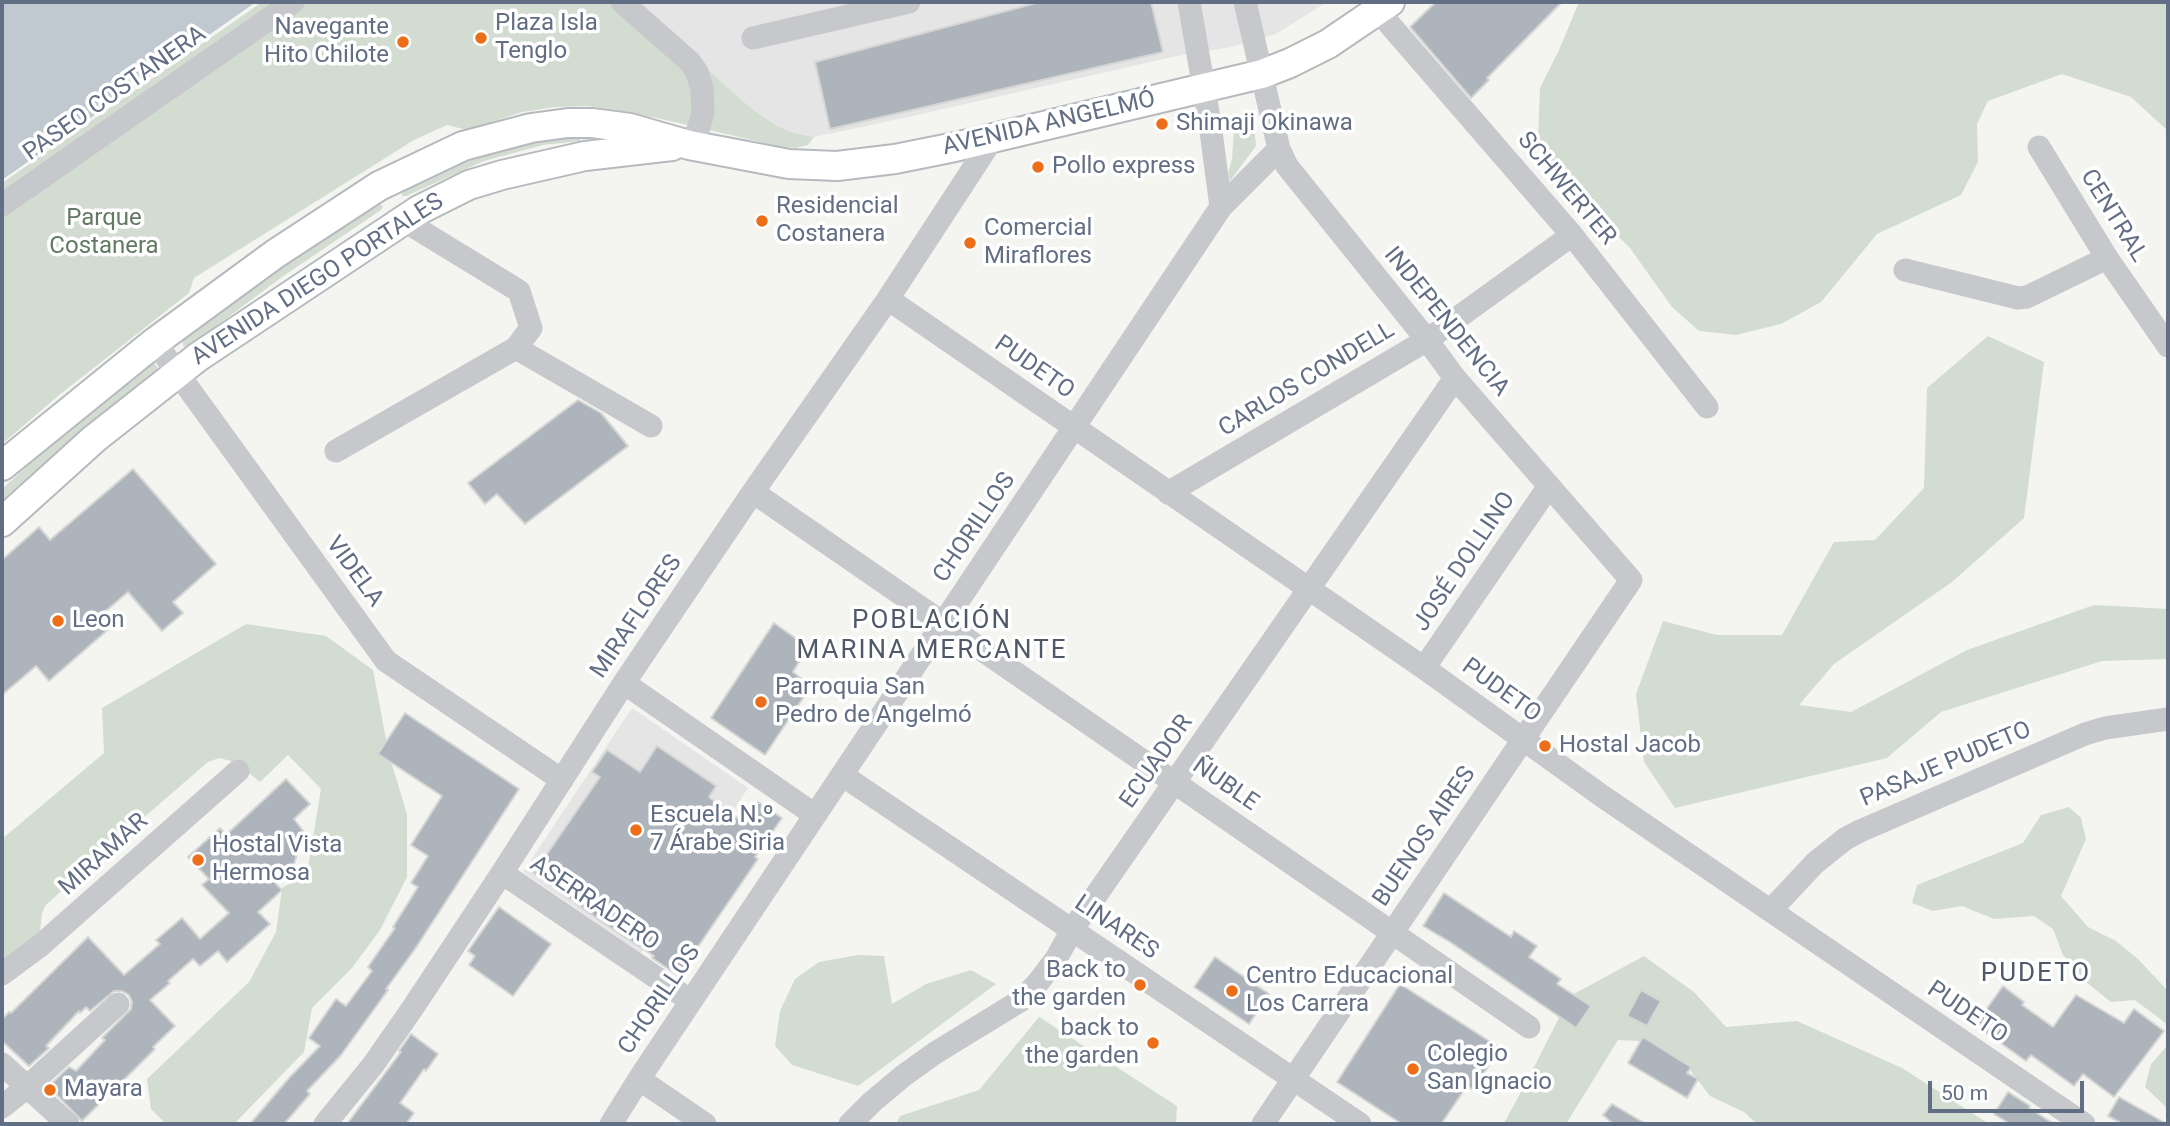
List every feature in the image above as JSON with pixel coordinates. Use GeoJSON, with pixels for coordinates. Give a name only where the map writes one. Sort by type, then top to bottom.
{"type":"FeatureCollection","features":[{"type":"Feature","properties":{"kind":"main road","name":"AVENIDA ANGELMÓ"},"geometry":{"type":"LineString","coordinates":[[688,145],[774,162],[837,166],[903,158],[1262,74],[1320,48],[1384,6]]}},
{"type":"Feature","properties":{"kind":"main road","name":"AVENIDA DIEGO PORTALES"},"geometry":{"type":"LineString","coordinates":[[2,466],[155,342],[275,254],[379,186],[463,146],[499,135],[568,123],[610,125],[642,131],[688,145]]}},
{"type":"Feature","properties":{"kind":"main road","name":"AVENIDA DIEGO PORTALES"},"geometry":{"type":"LineString","coordinates":[[2,522],[94,439],[198,357],[403,220],[458,190],[502,175],[586,156],[688,145]]}},
{"type":"Feature","properties":{"kind":"main road"},"geometry":{"type":"LineString","coordinates":[[379,186],[403,220]]}},
{"type":"Feature","properties":{"kind":"street","name":"PASEO COSTANERA"},"geometry":{"type":"LineString","coordinates":[[2,205],[293,2]]}},
{"type":"Feature","properties":{"kind":"street"},"geometry":{"type":"LineString","coordinates":[[622,2],[690,62],[697,72],[702,89],[703,113],[698,131],[688,145]]}},
{"type":"Feature","properties":{"kind":"street"},"geometry":{"type":"LineString","coordinates":[[753,38],[909,2]]}},
{"type":"Feature","properties":{"kind":"street"},"geometry":{"type":"LineString","coordinates":[[1189,2],[1221,207]]}},
{"type":"Feature","properties":{"kind":"street","name":"INDEPENDENCIA"},"geometry":{"type":"LineString","coordinates":[[1245,2],[1279,149],[1287,166],[1455,378],[1631,580]]}},
{"type":"Feature","properties":{"kind":"street","name":"SCHWERTER"},"geometry":{"type":"LineString","coordinates":[[1384,6],[1572,235],[1707,407]]}},
{"type":"Feature","properties":{"kind":"street","name":"MIRAFLORES"},"geometry":{"type":"LineString","coordinates":[[325,1124],[393,1036],[502,873],[624,682],[888,299],[993,138]]}},
{"type":"Feature","properties":{"kind":"street","name":"CENTRAL"},"geometry":{"type":"LineString","coordinates":[[2039,147],[2107,258],[2168,346]]}},
{"type":"Feature","properties":{"kind":"street","name":"CHORILLOS"},"geometry":{"type":"LineString","coordinates":[[611,1124],[1221,207],[1279,149]]}},
{"type":"Feature","properties":{"kind":"street"},"geometry":{"type":"LineString","coordinates":[[336,452],[516,348],[531,328],[519,290],[403,220]]}},
{"type":"Feature","properties":{"kind":"street","name":"CARLOS CONDELL"},"geometry":{"type":"LineString","coordinates":[[1168,493],[1427,340],[1572,235]]}},
{"type":"Feature","properties":{"kind":"street"},"geometry":{"type":"LineString","coordinates":[[1905,270],[2018,298],[2027,297],[2107,258]]}},
{"type":"Feature","properties":{"kind":"street","name":"PUDETO"},"geometry":{"type":"LineString","coordinates":[[888,299],[1424,667],[1523,740],[2084,1124]]}},
{"type":"Feature","properties":{"kind":"street","name":"VIDELA"},"geometry":{"type":"LineString","coordinates":[[155,342],[386,661],[562,780]]}},
{"type":"Feature","properties":{"kind":"street"},"geometry":{"type":"LineString","coordinates":[[516,348],[651,426]]}},
{"type":"Feature","properties":{"kind":"street","name":"ECUADOR"},"geometry":{"type":"LineString","coordinates":[[850,1124],[872,1102],[925,1060],[1020,1001],[1044,976],[1072,930],[1455,378]]}},
{"type":"Feature","properties":{"kind":"street","name":"JOSÉ DOLLINO"},"geometry":{"type":"LineString","coordinates":[[1424,667],[1549,486]]}},
{"type":"Feature","properties":{"kind":"street","name":"ÑUBLE"},"geometry":{"type":"LineString","coordinates":[[753,492],[1529,1027]]}},
{"type":"Feature","properties":{"kind":"street","name":"BUENOS AIRES"},"geometry":{"type":"LineString","coordinates":[[1263,1124],[1631,580]]}},
{"type":"Feature","properties":{"kind":"street"},"geometry":{"type":"LineString","coordinates":[[624,682],[815,815]]}},
{"type":"Feature","properties":{"kind":"street","name":"PASAJE PUDETO"},"geometry":{"type":"LineString","coordinates":[[1771,910],[1815,863],[1839,843],[1860,831],[2085,734],[2105,728],[2168,719]]}},
{"type":"Feature","properties":{"kind":"street","name":"MIRAMAR"},"geometry":{"type":"LineString","coordinates":[[2,974],[41,945],[237,771]]}},
{"type":"Feature","properties":{"kind":"street","name":"LINARES"},"geometry":{"type":"LineString","coordinates":[[842,775],[1360,1124]]}},
{"type":"Feature","properties":{"kind":"street","name":"ASERRADERO"},"geometry":{"type":"LineString","coordinates":[[502,873],[691,1001]]}},
{"type":"Feature","properties":{"kind":"street"},"geometry":{"type":"LineString","coordinates":[[2,1107],[118,1004]]}},
{"type":"Feature","properties":{"kind":"street"},"geometry":{"type":"LineString","coordinates":[[2,1063],[68,1124]]}},
{"type":"Feature","properties":{"kind":"street"},"geometry":{"type":"LineString","coordinates":[[639,1079],[705,1124]]}},
{"type":"Feature","properties":{"kind":"shaded area"},"geometry":{"type":"Polygon","coordinates":[[[2,2],[256,2],[2,180],[2,2]]]}},
{"type":"Feature","properties":{"kind":"shaded area"},"geometry":{"type":"Polygon","coordinates":[[[631,2],[1327,2],[1276,34],[1231,47],[1177,56],[814,137],[777,126],[752,109],[631,2]]]}},
{"type":"Feature","properties":{"kind":"shaded area","name":"Escuela N.º 7 Árabe Siria"},"geometry":{"type":"Polygon","coordinates":[[[632,708],[748,788],[641,953],[523,872],[632,708]]]}},
{"type":"Feature","properties":{"kind":"green space","name":"Parque Costanera"},"geometry":{"type":"Polygon","coordinates":[[[262,2],[631,2],[752,109],[777,126],[814,137],[808,145],[795,148],[778,146],[657,118],[588,106],[522,112],[467,130],[447,125],[414,140],[194,278],[189,293],[58,396],[2,444],[2,183],[262,2]]]}},
{"type":"Feature","properties":{"kind":"green space"},"geometry":{"type":"Polygon","coordinates":[[[1579,2],[2168,2],[2168,131],[2131,97],[2062,74],[1988,101],[1977,124],[1978,162],[1961,195],[1877,234],[1821,302],[1781,324],[1736,335],[1699,331],[1672,307],[1630,248],[1555,173],[1538,137],[1540,88],[1579,2]]]}},
{"type":"Feature","properties":{"kind":"green space"},"geometry":{"type":"Polygon","coordinates":[[[1241,113],[1248,114],[1251,118],[1256,146],[1230,181],[1228,174],[1234,129],[1241,113]]]}},
{"type":"Feature","properties":{"kind":"green space"},"geometry":{"type":"Polygon","coordinates":[[[582,136],[580,141],[543,145],[484,161],[402,196],[403,190],[467,159],[542,138],[582,136]]]}},
{"type":"Feature","properties":{"kind":"green space"},"geometry":{"type":"Polygon","coordinates":[[[378,204],[383,206],[381,210],[282,277],[188,347],[183,346],[183,341],[278,271],[378,204]]]}},
{"type":"Feature","properties":{"kind":"green space"},"geometry":{"type":"Polygon","coordinates":[[[1988,336],[2044,362],[2024,518],[1952,582],[1834,664],[1799,705],[1851,712],[1967,650],[2094,605],[2168,609],[2168,659],[2102,661],[1941,712],[1887,758],[1675,808],[1644,762],[1636,694],[1663,621],[1717,635],[1782,635],[1834,542],[1875,540],[1924,488],[1927,388],[1988,336]]]}},
{"type":"Feature","properties":{"kind":"green space"},"geometry":{"type":"Polygon","coordinates":[[[154,363],[158,368],[155,371],[73,437],[2,500],[2,489],[35,459],[87,413],[154,363]]]}},
{"type":"Feature","properties":{"kind":"green space"},"geometry":{"type":"Polygon","coordinates":[[[246,624],[326,636],[373,670],[389,755],[407,814],[407,877],[380,930],[352,968],[312,1008],[304,1052],[234,1124],[166,1124],[151,1109],[147,1079],[249,982],[276,932],[282,888],[307,873],[321,789],[288,755],[260,782],[235,762],[219,758],[208,762],[46,905],[42,913],[40,933],[2,965],[2,839],[104,753],[102,708],[246,624]]]}},
{"type":"Feature","properties":{"kind":"green space"},"geometry":{"type":"Polygon","coordinates":[[[2069,807],[2081,818],[2086,839],[2061,896],[2088,927],[2116,941],[2138,959],[2168,991],[2168,1025],[2135,1000],[2111,1002],[2086,982],[2063,955],[2053,929],[2034,916],[1994,919],[1962,906],[1933,911],[1912,903],[1917,885],[2023,843],[2041,815],[2069,807]]]}},
{"type":"Feature","properties":{"kind":"green space"},"geometry":{"type":"Polygon","coordinates":[[[858,955],[884,956],[892,1004],[926,984],[971,970],[996,984],[858,1086],[792,1065],[775,1046],[780,1011],[795,979],[819,962],[858,955]]]}},
{"type":"Feature","properties":{"kind":"green space"},"geometry":{"type":"Polygon","coordinates":[[[1644,956],[1694,992],[1726,1027],[1797,1021],[1902,1068],[1989,1124],[1757,1124],[1744,1112],[1710,1096],[1687,1066],[1640,1041],[1618,1040],[1566,1124],[1504,1123],[1570,996],[1644,956]]]}},
{"type":"Feature","properties":{"kind":"green space"},"geometry":{"type":"Polygon","coordinates":[[[1039,1017],[1177,1106],[1176,1124],[896,1124],[900,1116],[979,1090],[1039,1017]]]}},
{"type":"Feature","properties":{"kind":"green space"},"geometry":{"type":"Polygon","coordinates":[[[2168,1045],[2168,1109],[2145,1087],[2151,1064],[2168,1045]]]}},
{"type":"Feature","properties":{"kind":"building"},"geometry":{"type":"Polygon","coordinates":[[[1040,2],[1151,2],[1163,52],[830,129],[815,62],[1040,2]]]}},
{"type":"Feature","properties":{"kind":"building"},"geometry":{"type":"Polygon","coordinates":[[[1436,2],[1562,2],[1487,78],[1489,80],[1471,98],[1410,27],[1436,2]]]}},
{"type":"Feature","properties":{"kind":"building"},"geometry":{"type":"Polygon","coordinates":[[[578,400],[601,413],[628,446],[525,524],[497,494],[485,504],[468,483],[578,400]]]}},
{"type":"Feature","properties":{"kind":"building"},"geometry":{"type":"Polygon","coordinates":[[[133,469],[216,564],[173,602],[183,613],[162,631],[128,592],[101,615],[111,627],[49,681],[36,666],[2,695],[2,560],[39,527],[50,540],[133,469]]]}},
{"type":"Feature","properties":{"kind":"building","name":"Parroquia San Pedro de Angelmó"},"geometry":{"type":"Polygon","coordinates":[[[774,623],[808,647],[793,672],[811,686],[765,755],[711,718],[774,623]]]}},
{"type":"Feature","properties":{"kind":"building"},"geometry":{"type":"Polygon","coordinates":[[[405,713],[519,789],[386,989],[388,990],[341,1055],[307,1091],[310,1094],[284,1124],[250,1124],[320,1046],[309,1038],[336,999],[346,1006],[372,971],[368,967],[395,928],[393,927],[418,887],[411,883],[428,856],[411,845],[442,796],[378,754],[405,713]]]}},
{"type":"Feature","properties":{"kind":"building","name":"Escuela N.º 7 Árabe Siria"},"geometry":{"type":"Polygon","coordinates":[[[657,746],[716,786],[709,797],[744,823],[758,802],[782,818],[755,857],[758,859],[697,948],[700,950],[682,978],[534,873],[600,777],[592,772],[607,750],[640,772],[657,746]]]}},
{"type":"Feature","properties":{"kind":"building"},"geometry":{"type":"Polygon","coordinates":[[[286,779],[310,804],[294,819],[304,832],[293,867],[276,884],[282,890],[258,912],[270,924],[227,962],[218,951],[200,966],[193,959],[168,981],[170,983],[150,1000],[175,1026],[82,1121],[50,1085],[69,1067],[76,1071],[105,1040],[102,1038],[131,1009],[129,995],[114,991],[90,1011],[86,1007],[80,1013],[79,1011],[46,1046],[49,1048],[29,1066],[2,1041],[2,1020],[88,937],[124,975],[160,944],[156,940],[182,918],[200,939],[229,913],[202,885],[209,879],[188,857],[220,828],[226,835],[286,779]]]}},
{"type":"Feature","properties":{"kind":"building"},"geometry":{"type":"Polygon","coordinates":[[[1444,893],[1511,937],[1514,931],[1537,946],[1529,957],[1561,979],[1557,984],[1591,1006],[1576,1028],[1423,926],[1444,893]]]}},
{"type":"Feature","properties":{"kind":"building"},"geometry":{"type":"Polygon","coordinates":[[[499,907],[551,944],[513,996],[469,965],[475,956],[468,951],[499,907]]]}},
{"type":"Feature","properties":{"kind":"building","name":"Centro Educacional Los Carrera"},"geometry":{"type":"Polygon","coordinates":[[[1215,957],[1269,994],[1249,1024],[1194,987],[1215,957]]]}},
{"type":"Feature","properties":{"kind":"building"},"geometry":{"type":"Polygon","coordinates":[[[1400,984],[1500,1048],[1473,1090],[1467,1086],[1441,1124],[1402,1124],[1337,1082],[1400,984]]]}},
{"type":"Feature","properties":{"kind":"building"},"geometry":{"type":"Polygon","coordinates":[[[2003,986],[2024,1002],[2022,1005],[2053,1027],[2076,995],[2124,1023],[2134,1009],[2164,1031],[2114,1097],[2083,1074],[2074,1086],[2031,1055],[2026,1061],[1975,1025],[2003,986]]]}},
{"type":"Feature","properties":{"kind":"building"},"geometry":{"type":"Polygon","coordinates":[[[1641,990],[1661,1001],[1647,1026],[1627,1016],[1641,990]]]}},
{"type":"Feature","properties":{"kind":"building"},"geometry":{"type":"Polygon","coordinates":[[[411,1034],[438,1054],[400,1103],[414,1113],[406,1124],[347,1124],[401,1052],[399,1051],[411,1034]]]}},
{"type":"Feature","properties":{"kind":"building"},"geometry":{"type":"Polygon","coordinates":[[[1643,1037],[1691,1067],[1687,1073],[1698,1079],[1687,1098],[1628,1063],[1643,1037]]]}},
{"type":"Feature","properties":{"kind":"building"},"geometry":{"type":"Polygon","coordinates":[[[2008,1092],[2054,1124],[2010,1124],[1994,1114],[2008,1092]]]}},
{"type":"Feature","properties":{"kind":"building"},"geometry":{"type":"Polygon","coordinates":[[[2119,1097],[2167,1124],[2123,1124],[2108,1116],[2119,1097]]]}},
{"type":"Feature","properties":{"kind":"building"},"geometry":{"type":"Polygon","coordinates":[[[1612,1104],[1646,1124],[1613,1124],[1603,1115],[1612,1104]]]}},
{"type":"Feature","properties":{"kind":"place","name":"Plaza Isla Tenglo"},"geometry":{"type":"Point","coordinates":[481,38]}},
{"type":"Feature","properties":{"kind":"place","name":"Navegante Hito Chilote"},"geometry":{"type":"Point","coordinates":[403,42]}},
{"type":"Feature","properties":{"kind":"place","name":"Shimaji Okinawa"},"geometry":{"type":"Point","coordinates":[1162,124]}},
{"type":"Feature","properties":{"kind":"place","name":"Pollo express"},"geometry":{"type":"Point","coordinates":[1038,167]}},
{"type":"Feature","properties":{"kind":"place","name":"Residencial Costanera"},"geometry":{"type":"Point","coordinates":[762,221]}},
{"type":"Feature","properties":{"kind":"place","name":"Comercial Miraflores"},"geometry":{"type":"Point","coordinates":[970,243]}},
{"type":"Feature","properties":{"kind":"place","name":"Leon"},"geometry":{"type":"Point","coordinates":[58,621]}},
{"type":"Feature","properties":{"kind":"place","name":"Parroquia San Pedro de Angelmó"},"geometry":{"type":"Point","coordinates":[761,702]}},
{"type":"Feature","properties":{"kind":"place","name":"Hostal Jacob"},"geometry":{"type":"Point","coordinates":[1545,746]}},
{"type":"Feature","properties":{"kind":"place","name":"Escuela N.º 7 Árabe Siria"},"geometry":{"type":"Point","coordinates":[636,830]}},
{"type":"Feature","properties":{"kind":"place","name":"Hostal Vista Hermosa"},"geometry":{"type":"Point","coordinates":[198,860]}},
{"type":"Feature","properties":{"kind":"place","name":"Back to the garden"},"geometry":{"type":"Point","coordinates":[1140,985]}},
{"type":"Feature","properties":{"kind":"place","name":"Centro Educacional Los Carrera"},"geometry":{"type":"Point","coordinates":[1232,991]}},
{"type":"Feature","properties":{"kind":"place","name":"back to the garden"},"geometry":{"type":"Point","coordinates":[1153,1043]}},
{"type":"Feature","properties":{"kind":"place","name":"Colegio San Ignacio"},"geometry":{"type":"Point","coordinates":[1413,1069]}},
{"type":"Feature","properties":{"kind":"place","name":"Mayara"},"geometry":{"type":"Point","coordinates":[50,1090]}},
{"type":"Feature","properties":{"kind":"district","name":"POBLACIÓN MARINA MERCANTE"},"geometry":{"type":"Point","coordinates":[932,636]}},
{"type":"Feature","properties":{"kind":"district","name":"PUDETO"},"geometry":{"type":"Point","coordinates":[2036,974]}}]}
